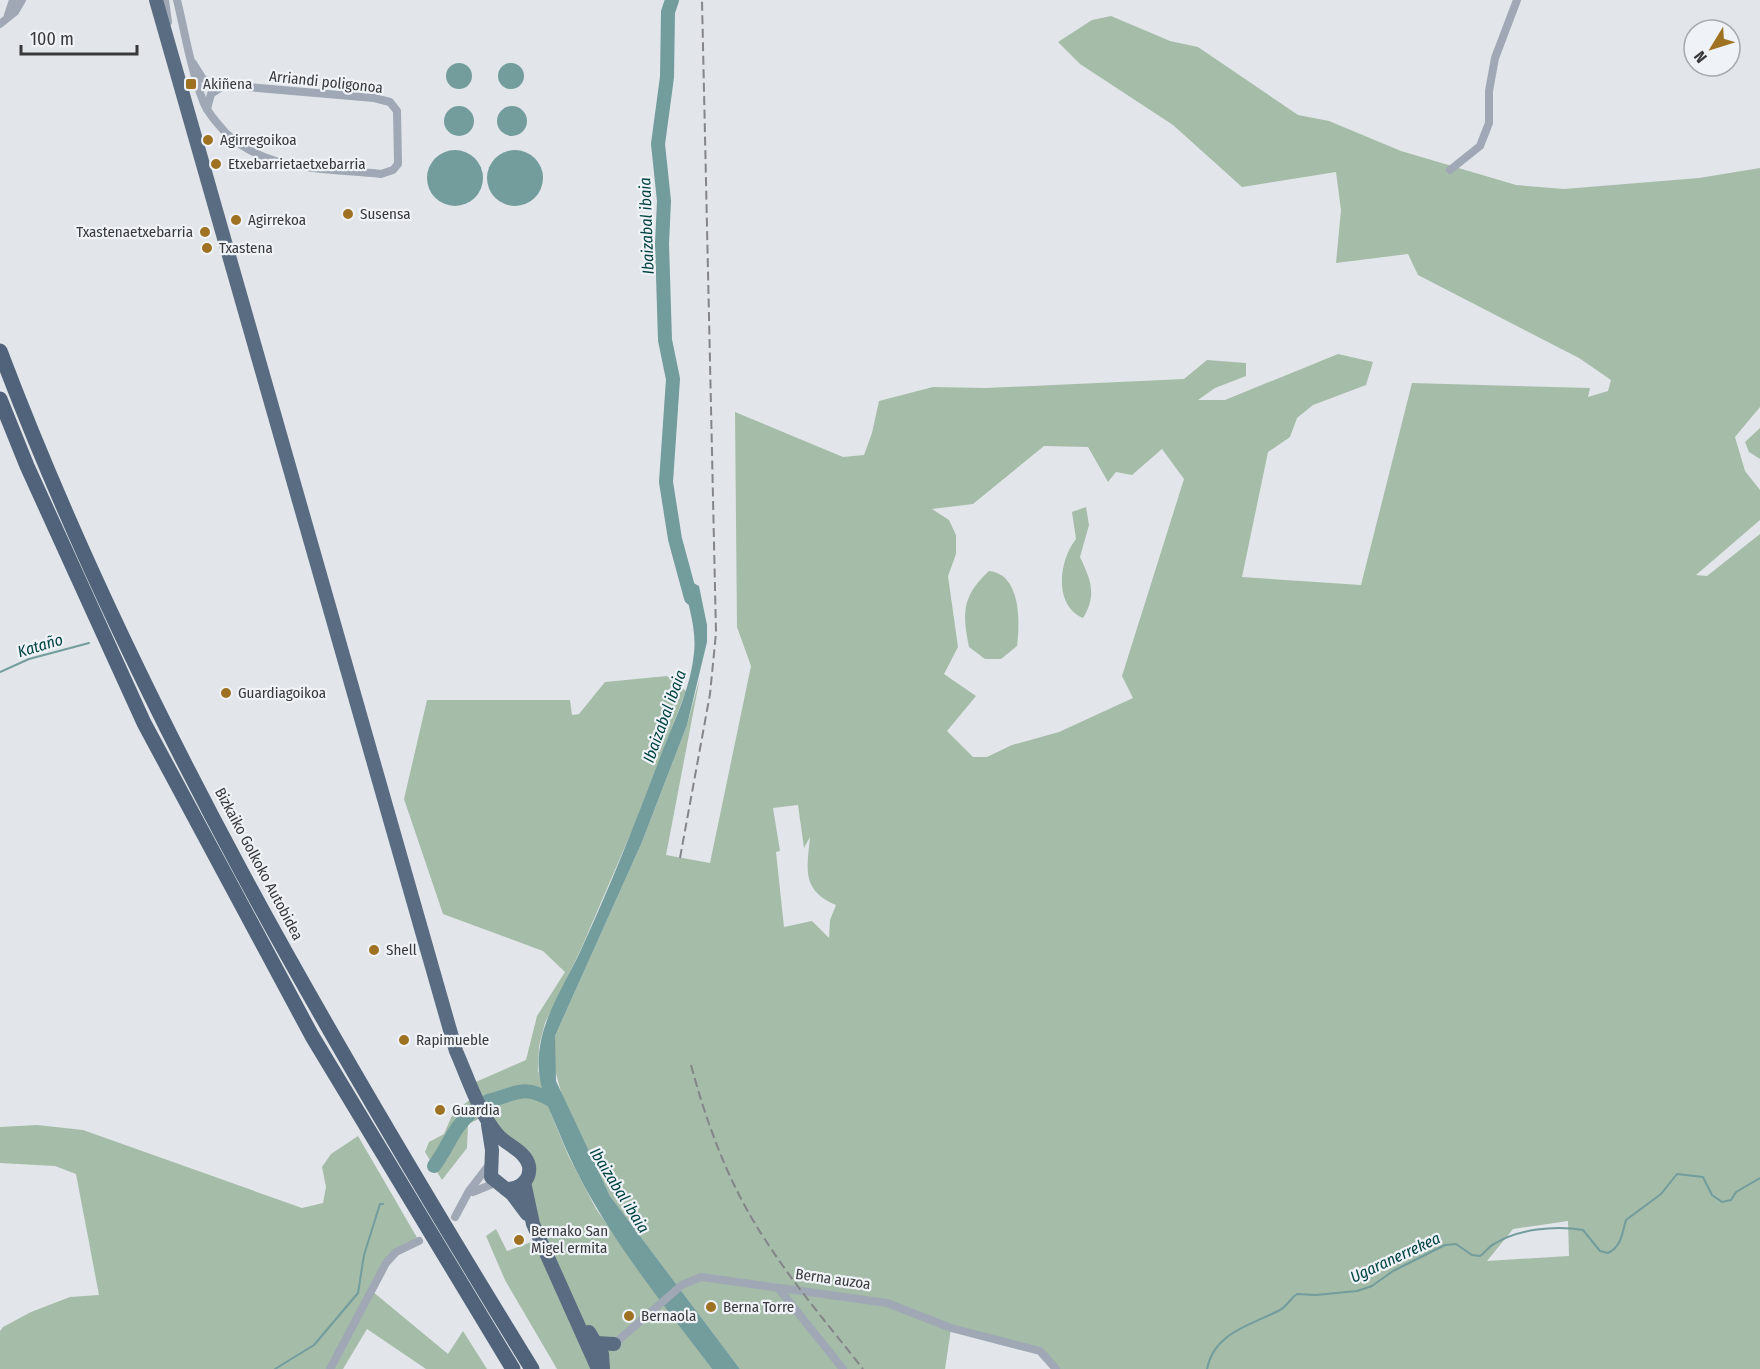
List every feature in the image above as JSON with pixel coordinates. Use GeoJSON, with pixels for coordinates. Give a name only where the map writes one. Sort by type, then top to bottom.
{"type":"FeatureCollection","features":[{"type":"Feature","properties":{"kind":"highway"},"geometry":{"type":"LineString","coordinates":[[156,0],[456,1051],[487,1120],[499,1137],[525,1158],[528,1164],[528,1176],[519,1187],[500,1186]]}},
{"type":"Feature","properties":{"kind":"highway"},"geometry":{"type":"LineString","coordinates":[[163,0],[179,75]]}},
{"type":"Feature","properties":{"kind":"highway","name":"Bizkaiko Golkoko Autobidea"},"geometry":{"type":"LineString","coordinates":[[0,351],[56,493],[202,795],[326,1026],[532,1369]]}},
{"type":"Feature","properties":{"kind":"highway"},"geometry":{"type":"LineString","coordinates":[[0,399],[27,466],[144,723],[312,1036],[513,1369]]}},
{"type":"Feature","properties":{"kind":"highway"},"geometry":{"type":"LineString","coordinates":[[487,1120],[491,1162],[489,1171],[533,1224]]}},
{"type":"Feature","properties":{"kind":"highway"},"geometry":{"type":"LineString","coordinates":[[491,1162],[502,1151],[515,1150]]}},
{"type":"Feature","properties":{"kind":"highway"},"geometry":{"type":"LineString","coordinates":[[524,1182],[533,1224],[573,1314],[601,1365]]}},
{"type":"Feature","properties":{"kind":"highway"},"geometry":{"type":"LineString","coordinates":[[573,1314],[596,1343],[601,1365]]}},
{"type":"Feature","properties":{"kind":"highway"},"geometry":{"type":"LineString","coordinates":[[596,1343],[615,1344]]}},
{"type":"Feature","properties":{"kind":"highway"},"geometry":{"type":"LineString","coordinates":[[601,1365],[615,1344]]}},
{"type":"Feature","properties":{"kind":"street"},"geometry":{"type":"LineString","coordinates":[[8,16],[13,0]]}},
{"type":"Feature","properties":{"kind":"street"},"geometry":{"type":"LineString","coordinates":[[0,24],[15,12],[22,0]]}},
{"type":"Feature","properties":{"kind":"street","name":"Arriandi poligonoa"},"geometry":{"type":"LineString","coordinates":[[177,0],[202,99],[237,143],[253,154],[282,164],[381,174],[393,170],[398,164],[397,111],[390,102],[374,98],[212,84],[203,79],[193,63]]}},
{"type":"Feature","properties":{"kind":"street"},"geometry":{"type":"LineString","coordinates":[[1450,170],[1480,146],[1489,123],[1489,91],[1495,58],[1518,0]]}},
{"type":"Feature","properties":{"kind":"street"},"geometry":{"type":"LineString","coordinates":[[207,108],[211,94],[224,86]]}},
{"type":"Feature","properties":{"kind":"street"},"geometry":{"type":"LineString","coordinates":[[455,1217],[469,1191],[491,1162]]}},
{"type":"Feature","properties":{"kind":"street"},"geometry":{"type":"LineString","coordinates":[[466,1198],[477,1189],[500,1186]]}},
{"type":"Feature","properties":{"kind":"street"},"geometry":{"type":"LineString","coordinates":[[330,1369],[386,1263],[396,1252],[419,1241]]}},
{"type":"Feature","properties":{"kind":"street","name":"Berna auzoa"},"geometry":{"type":"LineString","coordinates":[[615,1344],[682,1285],[701,1276],[887,1303],[951,1328],[1040,1351],[1056,1369]]}},
{"type":"Feature","properties":{"kind":"street"},"geometry":{"type":"LineString","coordinates":[[773,1287],[784,1293],[843,1369]]}},
{"type":"Feature","properties":{"kind":"green space"},"geometry":{"type":"Polygon","coordinates":[[[1111,16],[1170,41],[1198,47],[1298,115],[1329,121],[1401,151],[1516,185],[1564,189],[1699,178],[1760,168],[1760,407],[1735,437],[1745,471],[1760,490],[1760,520],[1696,575],[1707,576],[1760,534],[1760,1369],[1056,1369],[1040,1351],[951,1329],[945,1369],[740,1369],[610,1196],[563,1099],[555,1070],[555,1036],[642,842],[687,725],[700,677],[666,855],[710,863],[751,666],[737,627],[735,412],[843,457],[864,455],[872,433],[879,401],[933,387],[986,388],[1184,379],[1207,360],[1246,363],[1246,376],[1215,388],[1198,400],[1225,400],[1338,354],[1373,362],[1366,385],[1313,405],[1297,418],[1290,437],[1268,452],[1242,577],[1361,585],[1412,383],[1590,388],[1588,397],[1608,391],[1611,380],[1579,358],[1418,275],[1408,254],[1336,263],[1341,210],[1336,172],[1242,187],[1173,125],[1080,64],[1058,42],[1092,20],[1111,16]],[[1044,446],[973,504],[932,509],[949,520],[956,535],[956,554],[948,576],[958,647],[944,674],[976,696],[947,731],[973,757],[987,757],[1012,745],[1059,732],[1133,698],[1122,676],[1184,479],[1162,449],[1132,475],[1116,472],[1108,482],[1088,447],[1044,446]],[[798,805],[773,808],[780,851],[776,852],[784,927],[812,921],[829,938],[830,920],[836,905],[817,893],[812,885],[808,869],[810,837],[804,848],[798,805]],[[1568,1221],[1513,1229],[1487,1261],[1569,1256],[1568,1221]]]}},
{"type":"Feature","properties":{"kind":"green space"},"geometry":{"type":"Polygon","coordinates":[[[1760,428],[1760,459],[1749,452],[1745,442],[1760,428]]]}},
{"type":"Feature","properties":{"kind":"green space"},"geometry":{"type":"Polygon","coordinates":[[[1086,507],[1089,525],[1080,557],[1087,573],[1091,595],[1083,618],[1073,612],[1067,603],[1062,582],[1066,558],[1076,539],[1072,512],[1086,507]]]}},
{"type":"Feature","properties":{"kind":"green space"},"geometry":{"type":"Polygon","coordinates":[[[989,571],[1000,574],[1007,581],[1013,590],[1018,613],[1017,646],[1001,659],[985,659],[969,647],[965,624],[969,597],[989,571]]]}},
{"type":"Feature","properties":{"kind":"green space"},"geometry":{"type":"Polygon","coordinates":[[[667,676],[686,691],[636,821],[581,949],[545,1023],[539,1046],[538,1070],[547,1104],[568,1155],[596,1209],[712,1369],[557,1369],[505,1280],[486,1236],[496,1229],[507,1251],[534,1241],[529,1170],[485,1116],[468,1124],[467,1148],[442,1180],[425,1152],[429,1142],[444,1134],[453,1113],[476,1095],[471,1084],[526,1060],[537,1016],[565,972],[543,951],[443,914],[404,799],[427,700],[570,700],[572,715],[579,714],[605,682],[667,676]]]}},
{"type":"Feature","properties":{"kind":"green space"},"geometry":{"type":"Polygon","coordinates":[[[37,1125],[83,1130],[302,1208],[323,1203],[326,1187],[322,1167],[331,1154],[358,1136],[419,1241],[396,1252],[372,1291],[448,1354],[463,1331],[487,1369],[426,1369],[367,1329],[343,1369],[0,1369],[0,1331],[3,1327],[31,1312],[70,1297],[99,1295],[76,1174],[55,1166],[0,1163],[0,1127],[37,1125]]]}},
{"type":"Feature","properties":{"kind":"water"},"geometry":{"type":"Polygon","coordinates":[[[459,63],[468,67],[472,76],[468,85],[459,89],[450,85],[446,76],[450,67],[459,63]]]}},
{"type":"Feature","properties":{"kind":"water"},"geometry":{"type":"Polygon","coordinates":[[[511,63],[520,67],[524,76],[520,85],[511,89],[502,85],[498,76],[502,67],[511,63]]]}},
{"type":"Feature","properties":{"kind":"water"},"geometry":{"type":"Polygon","coordinates":[[[459,106],[470,110],[474,121],[470,132],[459,136],[448,132],[444,121],[448,110],[459,106]]]}},
{"type":"Feature","properties":{"kind":"water"},"geometry":{"type":"Polygon","coordinates":[[[512,106],[523,110],[527,121],[523,132],[512,136],[501,132],[497,121],[501,110],[512,106]]]}},
{"type":"Feature","properties":{"kind":"water"},"geometry":{"type":"Polygon","coordinates":[[[455,150],[466,152],[475,158],[481,167],[483,178],[481,189],[475,198],[466,204],[455,206],[444,204],[435,198],[429,189],[427,178],[429,167],[435,158],[444,152],[455,150]]]}},
{"type":"Feature","properties":{"kind":"water"},"geometry":{"type":"Polygon","coordinates":[[[515,150],[526,152],[535,158],[541,167],[543,178],[541,189],[535,198],[526,204],[515,206],[504,204],[495,198],[489,189],[487,178],[489,167],[495,158],[504,152],[515,150]]]}},
{"type":"Feature","properties":{"kind":"water"},"geometry":{"type":"Polygon","coordinates":[[[682,577],[699,586],[707,625],[707,642],[687,725],[642,842],[555,1036],[556,1081],[610,1196],[740,1369],[712,1369],[647,1283],[607,1225],[572,1163],[544,1096],[539,1066],[543,1032],[549,1015],[580,952],[613,876],[686,689],[695,644],[693,624],[682,577]]]}},
{"type":"Feature","properties":{"kind":"waterway","name":"Ibaizabal ibaia"},"geometry":{"type":"LineString","coordinates":[[672,0],[668,12],[667,77],[658,144],[664,201],[662,244],[665,340],[673,379],[666,482],[675,539],[691,598]]}},
{"type":"Feature","properties":{"kind":"waterway","name":"Kataño"},"geometry":{"type":"LineString","coordinates":[[0,672],[29,659],[89,643]]}},
{"type":"Feature","properties":{"kind":"waterway"},"geometry":{"type":"LineString","coordinates":[[488,1101],[527,1091],[553,1101]]}},
{"type":"Feature","properties":{"kind":"waterway"},"geometry":{"type":"LineString","coordinates":[[434,1166],[456,1130],[473,1111]]}},
{"type":"Feature","properties":{"kind":"waterway","name":"Ugaranerrekea"},"geometry":{"type":"LineString","coordinates":[[1207,1369],[1217,1346],[1226,1338],[1280,1310],[1297,1294],[1316,1295],[1357,1291],[1372,1286],[1393,1271],[1445,1245],[1456,1244],[1472,1255],[1480,1256],[1492,1245],[1504,1239],[1525,1232],[1549,1228],[1583,1230],[1600,1251],[1608,1253],[1619,1243],[1626,1220],[1661,1194],[1677,1174],[1703,1177],[1712,1195],[1722,1202],[1731,1200],[1736,1192],[1760,1178]]}},
{"type":"Feature","properties":{"kind":"waterway"},"geometry":{"type":"LineString","coordinates":[[275,1369],[314,1345],[358,1293],[364,1255],[380,1204],[383,1204]]}},
{"type":"Feature","properties":{"kind":"railway"},"geometry":{"type":"LineString","coordinates":[[680,858],[710,694],[716,633],[702,0]]}},
{"type":"Feature","properties":{"kind":"railway"},"geometry":{"type":"LineString","coordinates":[[691,1065],[721,1156],[741,1200],[789,1274],[863,1369]]}},
{"type":"Feature","properties":{"kind":"place","name":"Akiñena"},"geometry":{"type":"Point","coordinates":[191,84]}},
{"type":"Feature","properties":{"kind":"place","name":"Agirregoikoa"},"geometry":{"type":"Point","coordinates":[208,140]}},
{"type":"Feature","properties":{"kind":"place","name":"Etxebarrietaetxebarria"},"geometry":{"type":"Point","coordinates":[216,164]}},
{"type":"Feature","properties":{"kind":"place","name":"Susensa"},"geometry":{"type":"Point","coordinates":[348,214]}},
{"type":"Feature","properties":{"kind":"place","name":"Agirrekoa"},"geometry":{"type":"Point","coordinates":[236,220]}},
{"type":"Feature","properties":{"kind":"place","name":"Txastenaetxebarria"},"geometry":{"type":"Point","coordinates":[205,232]}},
{"type":"Feature","properties":{"kind":"place","name":"Txastena"},"geometry":{"type":"Point","coordinates":[207,248]}},
{"type":"Feature","properties":{"kind":"place","name":"Guardiagoikoa"},"geometry":{"type":"Point","coordinates":[226,693]}},
{"type":"Feature","properties":{"kind":"place","name":"Shell"},"geometry":{"type":"Point","coordinates":[374,950]}},
{"type":"Feature","properties":{"kind":"place","name":"Rapimueble"},"geometry":{"type":"Point","coordinates":[404,1040]}},
{"type":"Feature","properties":{"kind":"place","name":"Guardia"},"geometry":{"type":"Point","coordinates":[440,1110]}},
{"type":"Feature","properties":{"kind":"place","name":"Bernako San Migel ermita"},"geometry":{"type":"Point","coordinates":[519,1240]}},
{"type":"Feature","properties":{"kind":"place","name":"Berna Torre"},"geometry":{"type":"Point","coordinates":[711,1307]}},
{"type":"Feature","properties":{"kind":"place","name":"Bernaola"},"geometry":{"type":"Point","coordinates":[629,1316]}}]}
